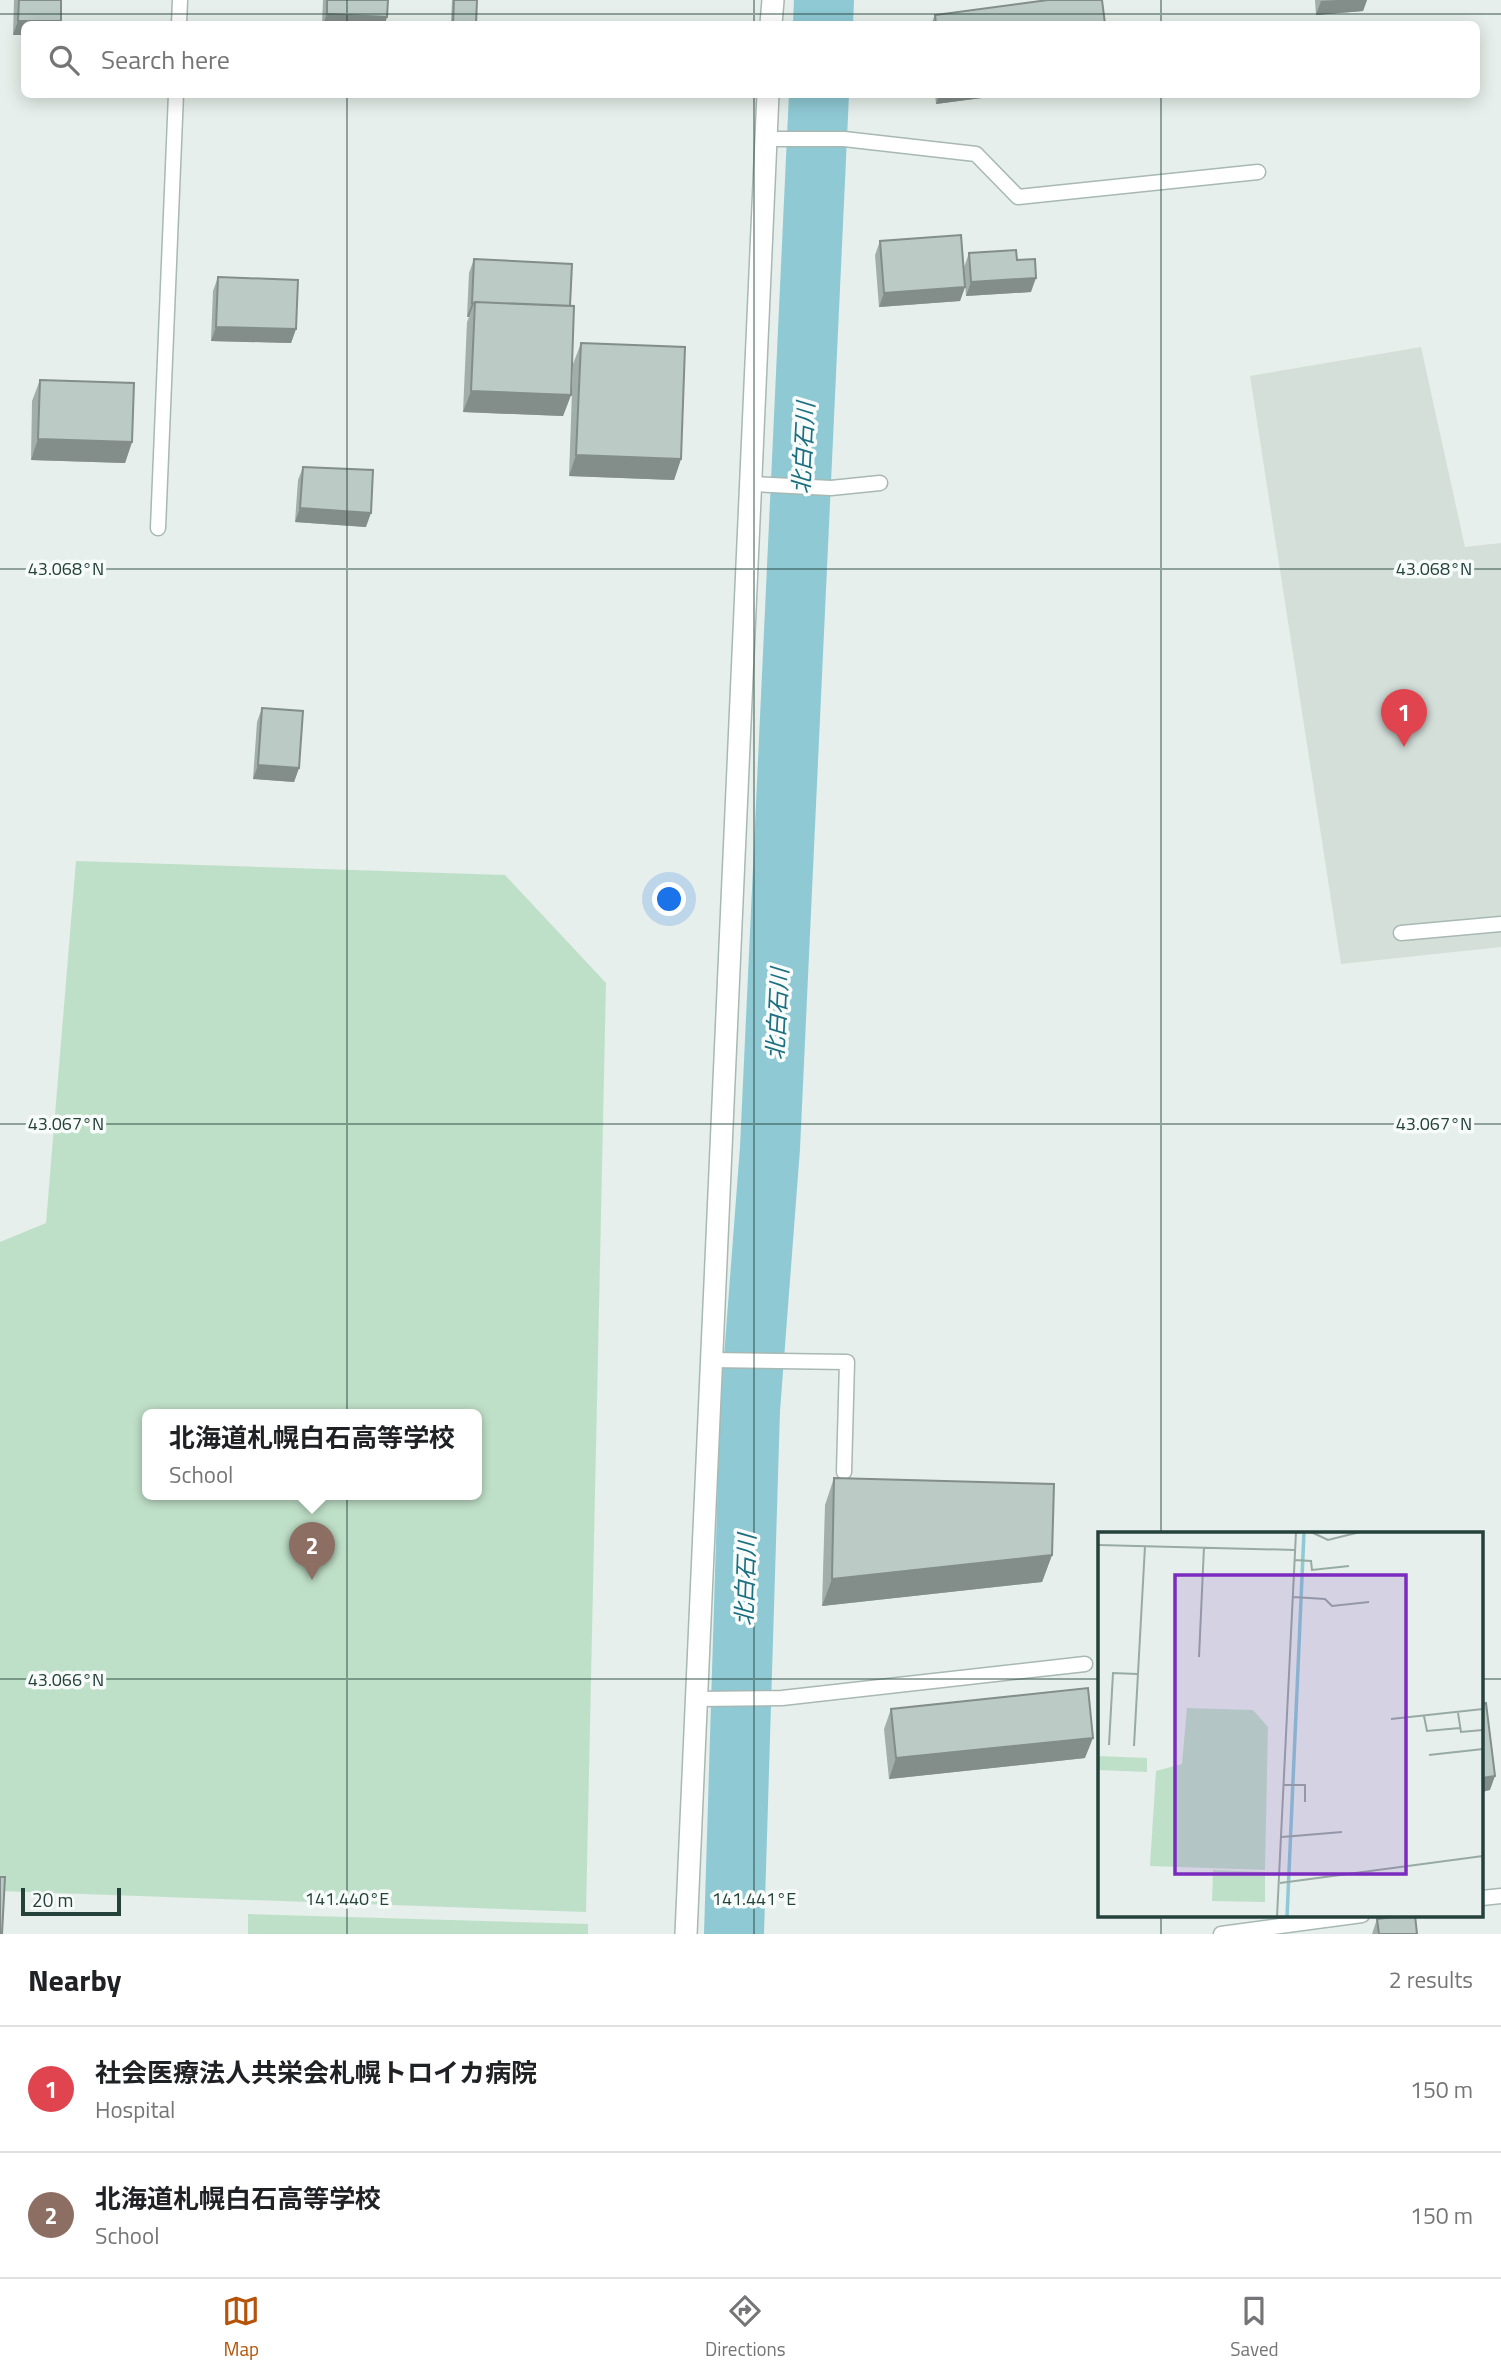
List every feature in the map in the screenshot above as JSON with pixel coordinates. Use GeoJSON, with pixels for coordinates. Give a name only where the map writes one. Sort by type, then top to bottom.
{"type":"FeatureCollection","features":[{"type":"Feature","properties":{"kind":"street"},"geometry":{"type":"LineString","coordinates":[[771,21],[773,0]]}},
{"type":"Feature","properties":{"kind":"street"},"geometry":{"type":"LineString","coordinates":[[687,1934],[708,1698],[711,1360],[752,484],[776,139],[769,98]]}},
{"type":"Feature","properties":{"kind":"lane"},"geometry":{"type":"LineString","coordinates":[[179,21],[180,0]]}},
{"type":"Feature","properties":{"kind":"lane"},"geometry":{"type":"LineString","coordinates":[[158,528],[176,98]]}},
{"type":"Feature","properties":{"kind":"lane"},"geometry":{"type":"LineString","coordinates":[[776,139],[844,139],[976,154],[1018,197],[1258,172]]}},
{"type":"Feature","properties":{"kind":"lane"},"geometry":{"type":"LineString","coordinates":[[752,484],[831,488],[880,483]]}},
{"type":"Feature","properties":{"kind":"lane"},"geometry":{"type":"LineString","coordinates":[[1401,933],[1501,924]]}},
{"type":"Feature","properties":{"kind":"lane"},"geometry":{"type":"LineString","coordinates":[[711,1360],[846,1363],[844,1472]]}},
{"type":"Feature","properties":{"kind":"lane"},"geometry":{"type":"LineString","coordinates":[[708,1698],[782,1698],[1085,1664]]}},
{"type":"Feature","properties":{"kind":"lane"},"geometry":{"type":"LineString","coordinates":[[1221,1934],[1355,1916]]}},
{"type":"Feature","properties":{"kind":"shaded area"},"geometry":{"type":"Polygon","coordinates":[[[1421,347],[1465,547],[1501,543],[1501,947],[1341,964],[1250,376],[1421,347]]]}},
{"type":"Feature","properties":{"kind":"green space"},"geometry":{"type":"Polygon","coordinates":[[[76,861],[505,875],[606,983],[586,1912],[0,1891],[0,1242],[46,1223],[76,861]]]}},
{"type":"Feature","properties":{"kind":"green space"},"geometry":{"type":"Polygon","coordinates":[[[248,1914],[588,1924],[588,1934],[248,1934],[248,1914]]]}},
{"type":"Feature","properties":{"kind":"building"},"geometry":{"type":"Polygon","coordinates":[[[19,0],[61,0],[61,21],[18,21],[19,0]]]}},
{"type":"Feature","properties":{"kind":"building"},"geometry":{"type":"Polygon","coordinates":[[[327,0],[388,0],[387,17],[327,14],[327,0]]]}},
{"type":"Feature","properties":{"kind":"building"},"geometry":{"type":"Polygon","coordinates":[[[454,0],[477,0],[476,21],[453,21],[454,0]]]}},
{"type":"Feature","properties":{"kind":"building"},"geometry":{"type":"Polygon","coordinates":[[[1048,0],[1102,0],[1105,21],[936,21],[935,15],[1048,0]]]}},
{"type":"Feature","properties":{"kind":"building"},"geometry":{"type":"Polygon","coordinates":[[[961,235],[965,287],[884,293],[880,241],[961,235]]]}},
{"type":"Feature","properties":{"kind":"building"},"geometry":{"type":"Polygon","coordinates":[[[1016,250],[1017,260],[1035,259],[1036,278],[971,282],[969,253],[1016,250]]]}},
{"type":"Feature","properties":{"kind":"building"},"geometry":{"type":"Polygon","coordinates":[[[474,259],[572,264],[570,306],[472,303],[474,259]]]}},
{"type":"Feature","properties":{"kind":"building"},"geometry":{"type":"Polygon","coordinates":[[[218,277],[298,280],[296,329],[216,327],[218,277]]]}},
{"type":"Feature","properties":{"kind":"building"},"geometry":{"type":"Polygon","coordinates":[[[475,302],[574,306],[571,395],[471,391],[475,302]]]}},
{"type":"Feature","properties":{"kind":"building"},"geometry":{"type":"Polygon","coordinates":[[[581,343],[685,347],[681,459],[576,455],[581,343]]]}},
{"type":"Feature","properties":{"kind":"building"},"geometry":{"type":"Polygon","coordinates":[[[40,380],[134,383],[132,442],[38,439],[40,380]]]}},
{"type":"Feature","properties":{"kind":"building"},"geometry":{"type":"Polygon","coordinates":[[[303,467],[373,470],[371,513],[300,508],[303,467]]]}},
{"type":"Feature","properties":{"kind":"building"},"geometry":{"type":"Polygon","coordinates":[[[262,708],[303,711],[299,768],[258,765],[262,708]]]}},
{"type":"Feature","properties":{"kind":"building"},"geometry":{"type":"Polygon","coordinates":[[[834,1478],[1054,1484],[1052,1555],[832,1579],[834,1478]]]}},
{"type":"Feature","properties":{"kind":"building"},"geometry":{"type":"Polygon","coordinates":[[[1088,1688],[1093,1738],[896,1758],[891,1709],[1088,1688]]]}},
{"type":"Feature","properties":{"kind":"building"},"geometry":{"type":"Polygon","coordinates":[[[1484,1704],[1495,1776],[1484,1778],[1484,1704]]]}},
{"type":"Feature","properties":{"kind":"building"},"geometry":{"type":"Polygon","coordinates":[[[0,1877],[5,1877],[2,1934],[0,1934],[0,1877]]]}},
{"type":"Feature","properties":{"kind":"building"},"geometry":{"type":"Polygon","coordinates":[[[1415,1916],[1417,1934],[1379,1934],[1377,1919],[1415,1916]]]}},
{"type":"Feature","properties":{"kind":"waterway","name":"北白石川"},"geometry":{"type":"LineString","coordinates":[[823,21],[824,0]]}},
{"type":"Feature","properties":{"kind":"waterway","name":"北白石川"},"geometry":{"type":"LineString","coordinates":[[734,1934],[750,1410],[770,1148],[819,98]]}},
{"type":"Feature","properties":{"kind":"place","name":"社会医療法人共栄会札幌トロイカ病院"},"geometry":{"type":"Point","coordinates":[1404,747]}},
{"type":"Feature","properties":{"kind":"place","name":"北海道札幌白石高等学校"},"geometry":{"type":"Point","coordinates":[312,1580]}}]}
